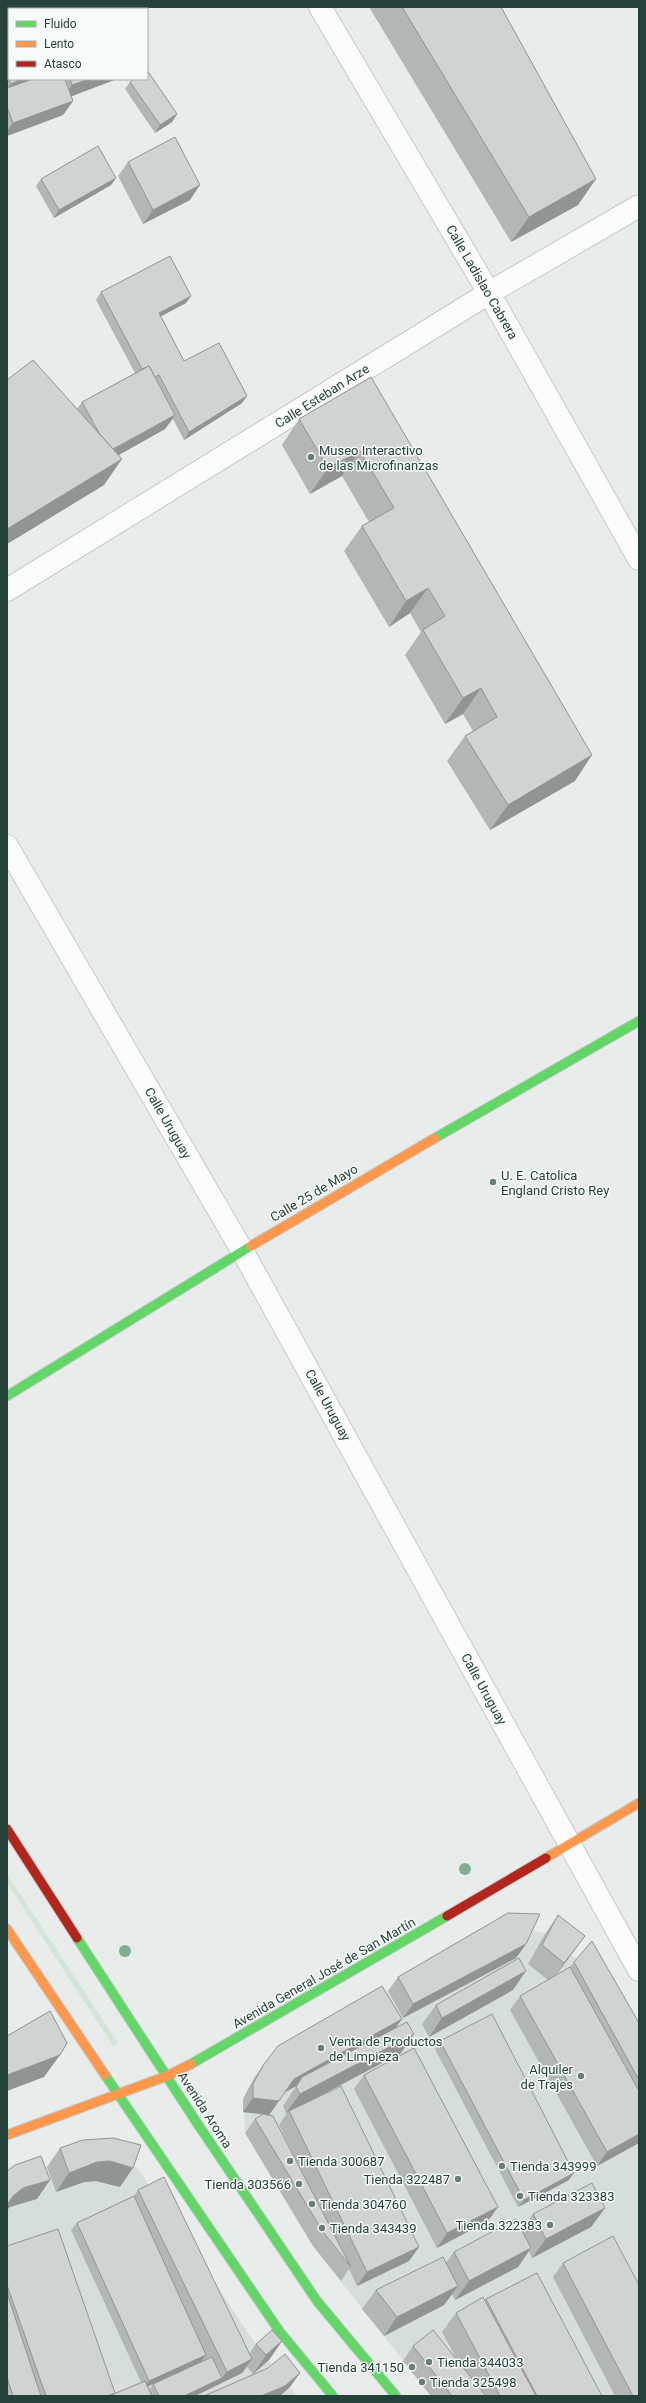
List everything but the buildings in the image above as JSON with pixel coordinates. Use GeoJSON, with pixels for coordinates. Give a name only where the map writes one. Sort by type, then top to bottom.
{"type":"FeatureCollection","features":[{"type":"Feature","properties":{"kind":"main road","name":"Calle 25 de Mayo"},"geometry":{"type":"LineString","coordinates":[[7,1396],[243,1252],[313,1207],[639,1021]]}},
{"type":"Feature","properties":{"kind":"main road","name":"Avenida General José de San Martín"},"geometry":{"type":"LineString","coordinates":[[7,2135],[167,2076],[204,2058],[639,1803]]}},
{"type":"Feature","properties":{"kind":"main road","name":"Avenida Aroma"},"geometry":{"type":"LineString","coordinates":[[7,1829],[167,2076],[317,2301],[396,2396]]}},
{"type":"Feature","properties":{"kind":"main road"},"geometry":{"type":"LineString","coordinates":[[7,1929],[118,2095],[280,2332],[333,2396]]}},
{"type":"Feature","properties":{"kind":"street","name":"Calle Ladislao Cabrera"},"geometry":{"type":"LineString","coordinates":[[320,7],[489,293],[639,559]]}},
{"type":"Feature","properties":{"kind":"street","name":"Calle Esteban Arze"},"geometry":{"type":"LineString","coordinates":[[7,590],[489,293],[639,206]]}},
{"type":"Feature","properties":{"kind":"street","name":"Calle Uruguay"},"geometry":{"type":"LineString","coordinates":[[7,846],[243,1252],[639,1970]]}},
{"type":"Feature","properties":{"kind":"shaded area"},"geometry":{"type":"Polygon","coordinates":[[[530,1929],[545,1934],[578,1960],[639,2065],[639,2396],[431,2396],[313,2246],[245,2133],[243,2099],[254,2078],[268,2061],[388,1991],[530,1929]]]}},
{"type":"Feature","properties":{"kind":"shaded area"},"geometry":{"type":"Polygon","coordinates":[[[100,2157],[137,2167],[259,2349],[297,2396],[7,2396],[7,2182],[47,2167],[100,2157]]]}},
{"type":"Feature","properties":{"kind":"green space"},"geometry":{"type":"Polygon","coordinates":[[[7,1874],[118,2043],[113,2046],[7,1883],[7,1874]]]}},
{"type":"Feature","properties":{"kind":"traffic: fast"},"geometry":{"type":"LineString","coordinates":[[435,1138],[639,1021]]}},
{"type":"Feature","properties":{"kind":"traffic: fast"},"geometry":{"type":"LineString","coordinates":[[7,1396],[251,1246]]}},
{"type":"Feature","properties":{"kind":"traffic: fast"},"geometry":{"type":"LineString","coordinates":[[191,2064],[447,1916]]}},
{"type":"Feature","properties":{"kind":"traffic: fast"},"geometry":{"type":"LineString","coordinates":[[77,1938],[197,2123],[317,2301],[396,2396]]}},
{"type":"Feature","properties":{"kind":"traffic: fast"},"geometry":{"type":"LineString","coordinates":[[105,2075],[280,2332],[333,2396]]}},
{"type":"Feature","properties":{"kind":"traffic: slow"},"geometry":{"type":"LineString","coordinates":[[251,1246],[435,1138]]}},
{"type":"Feature","properties":{"kind":"traffic: slow"},"geometry":{"type":"LineString","coordinates":[[546,1858],[639,1803]]}},
{"type":"Feature","properties":{"kind":"traffic: slow"},"geometry":{"type":"LineString","coordinates":[[7,1929],[105,2075]]}},
{"type":"Feature","properties":{"kind":"traffic: slow"},"geometry":{"type":"LineString","coordinates":[[7,2135],[167,2076],[191,2064]]}},
{"type":"Feature","properties":{"kind":"traffic: jam"},"geometry":{"type":"LineString","coordinates":[[7,1829],[77,1938]]}},
{"type":"Feature","properties":{"kind":"traffic: jam"},"geometry":{"type":"LineString","coordinates":[[447,1916],[546,1858]]}},
{"type":"Feature","properties":{"kind":"place","name":"Museo Interactivo de las Microfinanzas"},"geometry":{"type":"Point","coordinates":[311,457]}},
{"type":"Feature","properties":{"kind":"place","name":"U. E. Catolica England Cristo Rey"},"geometry":{"type":"Point","coordinates":[493,1182]}},
{"type":"Feature","properties":{"kind":"place","name":"Venta de Productos de Limpieza"},"geometry":{"type":"Point","coordinates":[321,2048]}},
{"type":"Feature","properties":{"kind":"place","name":"Alquiler de Trajes"},"geometry":{"type":"Point","coordinates":[581,2076]}},
{"type":"Feature","properties":{"kind":"place","name":"Tienda 300687"},"geometry":{"type":"Point","coordinates":[290,2161]}},
{"type":"Feature","properties":{"kind":"place","name":"Tienda 343999"},"geometry":{"type":"Point","coordinates":[502,2166]}},
{"type":"Feature","properties":{"kind":"place","name":"Tienda 322487"},"geometry":{"type":"Point","coordinates":[458,2179]}},
{"type":"Feature","properties":{"kind":"place","name":"Tienda 303566"},"geometry":{"type":"Point","coordinates":[299,2184]}},
{"type":"Feature","properties":{"kind":"place","name":"Tienda 323383"},"geometry":{"type":"Point","coordinates":[520,2196]}},
{"type":"Feature","properties":{"kind":"place","name":"Tienda 304760"},"geometry":{"type":"Point","coordinates":[312,2204]}},
{"type":"Feature","properties":{"kind":"place","name":"Tienda 322383"},"geometry":{"type":"Point","coordinates":[550,2225]}},
{"type":"Feature","properties":{"kind":"place","name":"Tienda 343439"},"geometry":{"type":"Point","coordinates":[322,2228]}},
{"type":"Feature","properties":{"kind":"place","name":"Tienda 344033"},"geometry":{"type":"Point","coordinates":[429,2362]}},
{"type":"Feature","properties":{"kind":"place","name":"Tienda 341150"},"geometry":{"type":"Point","coordinates":[412,2367]}},
{"type":"Feature","properties":{"kind":"place","name":"Tienda 325498"},"geometry":{"type":"Point","coordinates":[422,2382]}}]}
